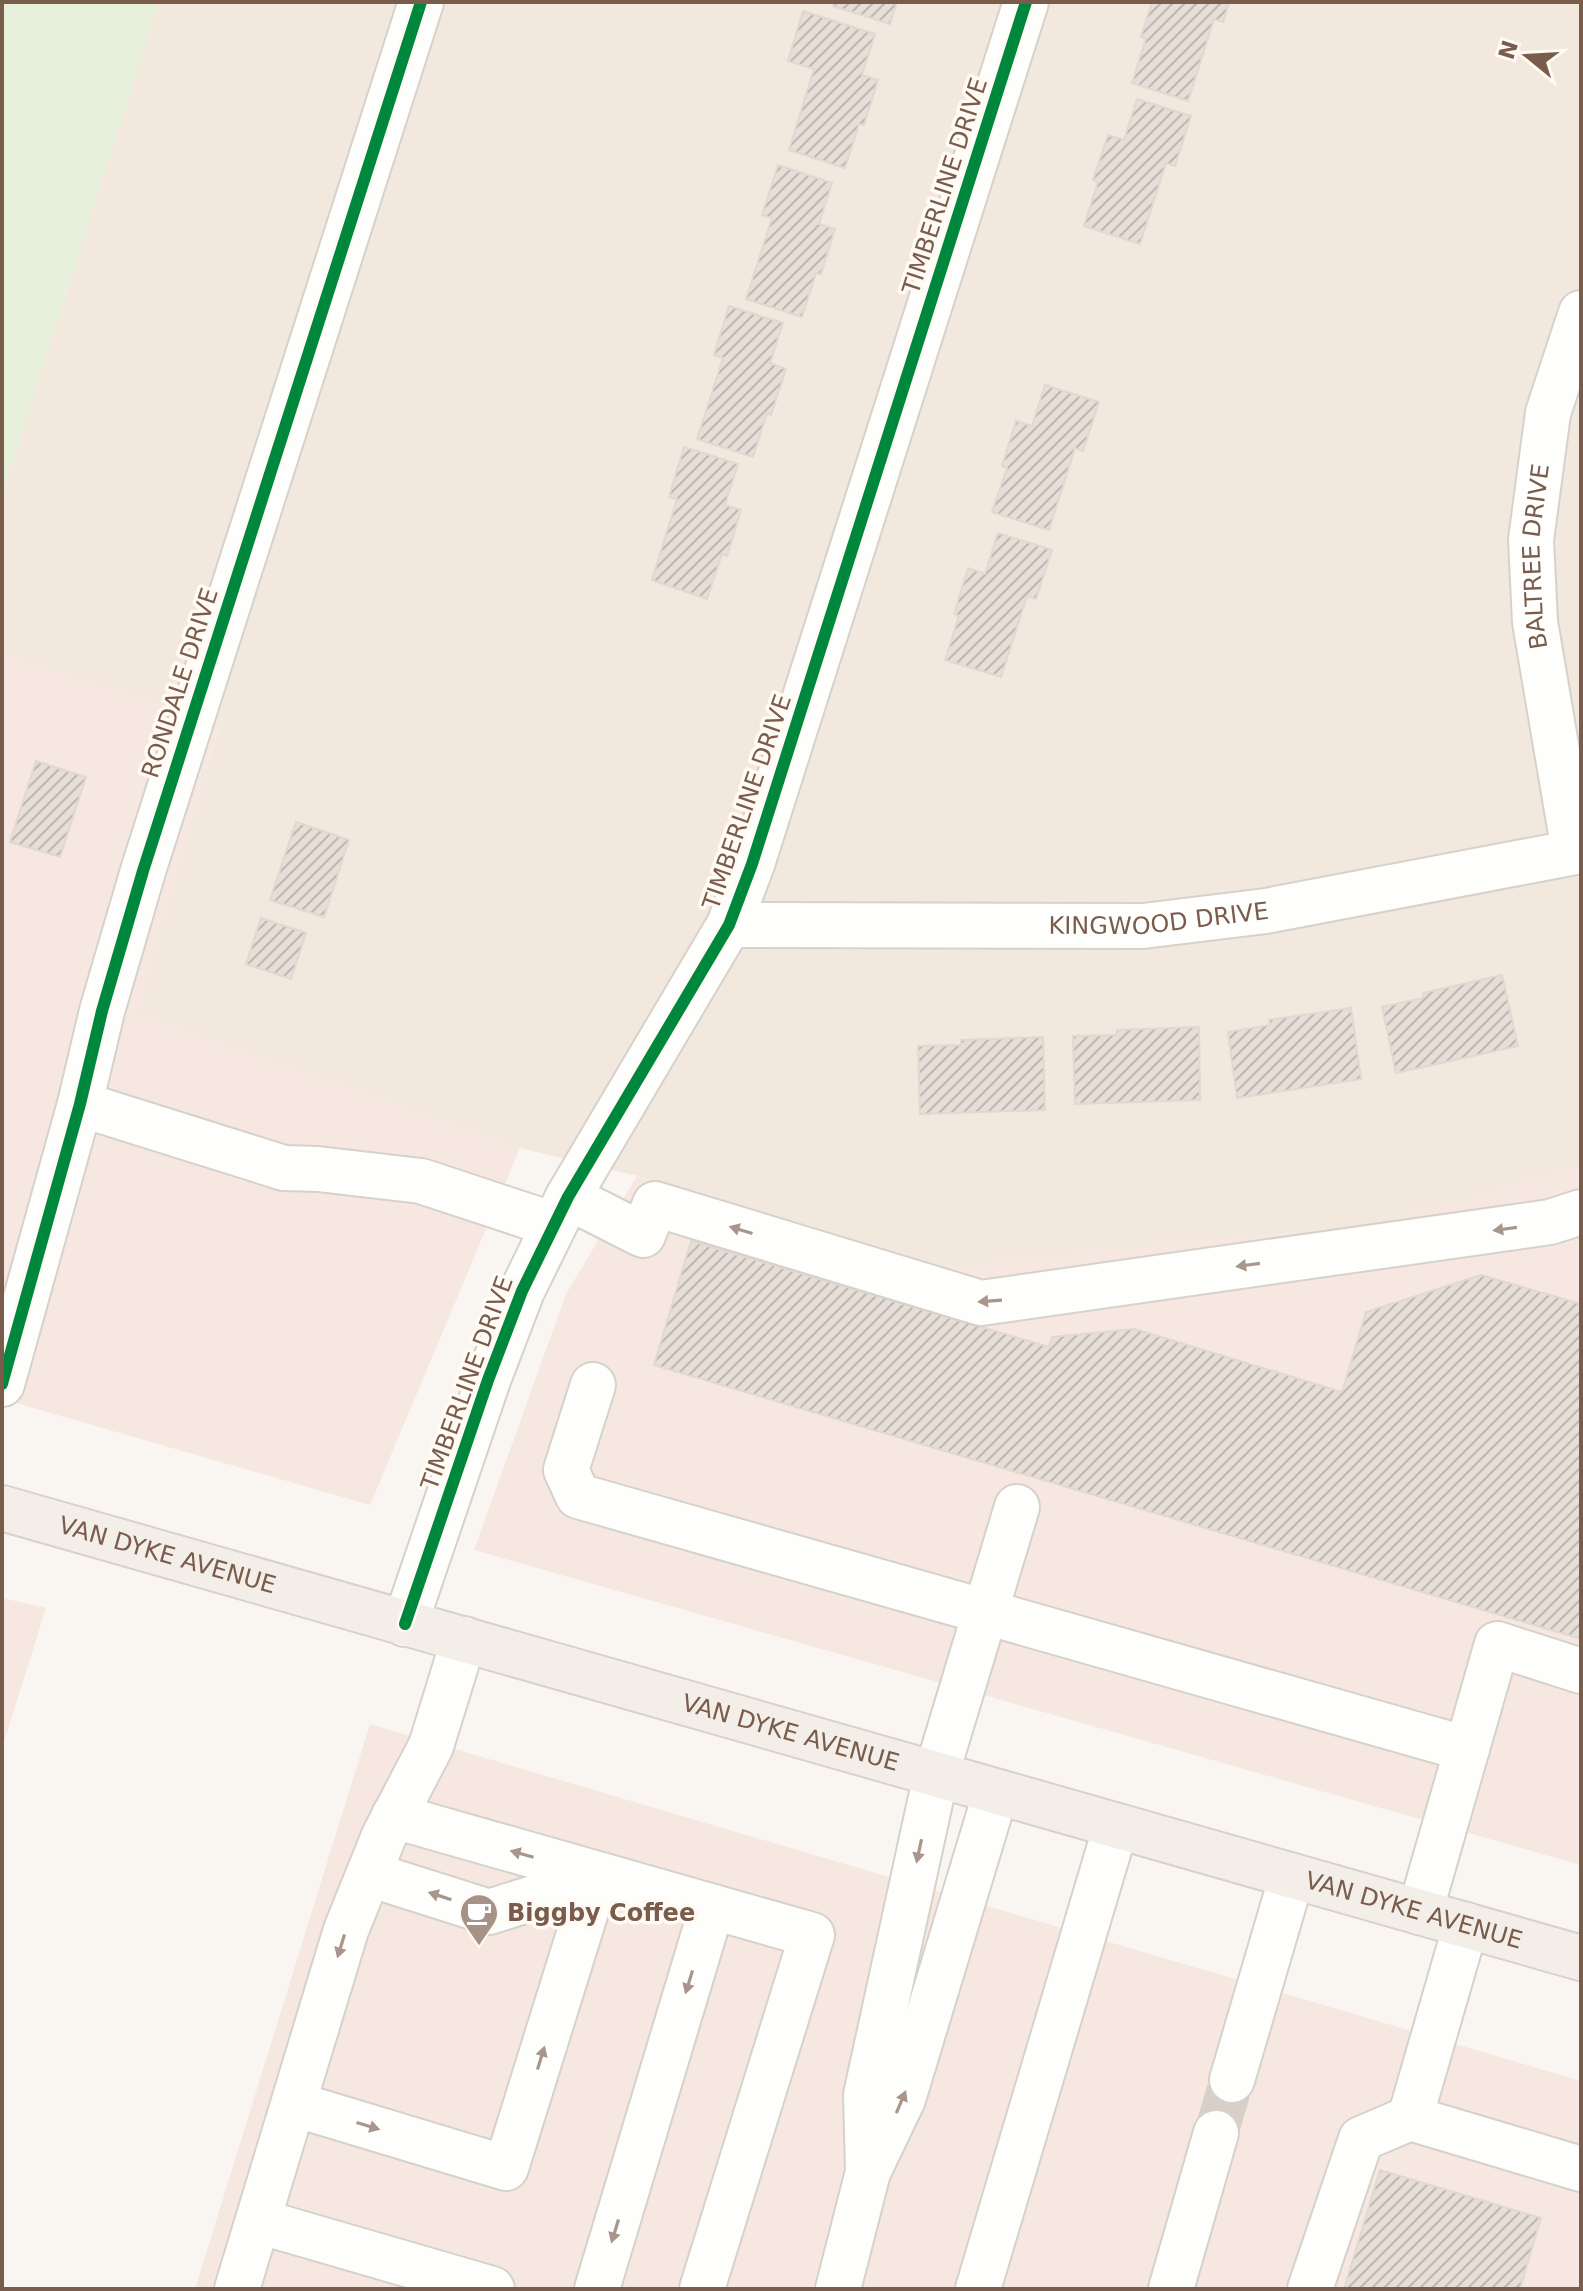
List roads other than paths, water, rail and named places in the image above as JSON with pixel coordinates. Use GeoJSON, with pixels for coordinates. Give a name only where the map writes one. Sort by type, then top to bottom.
{"type":"FeatureCollection","features":[{"type":"Feature","properties":{"kind":"main road","name":"VAN DYKE AVENUE"},"geometry":{"type":"LineString","coordinates":[[2,1508],[1581,1958]]}},
{"type":"Feature","properties":{"kind":"street","name":"RONDALE DRIVE"},"geometry":{"type":"LineString","coordinates":[[2,1384],[80,1104],[102,1011],[143,871],[421,2]]}},
{"type":"Feature","properties":{"kind":"street","name":"TIMBERLINE DRIVE"},"geometry":{"type":"LineString","coordinates":[[405,1624],[488,1380],[522,1291],[561,1211],[729,925],[781,779],[1026,2]]}},
{"type":"Feature","properties":{"kind":"street","name":"BALTREE DRIVE"},"geometry":{"type":"LineString","coordinates":[[1577,851],[1535,622],[1531,540],[1548,413],[1581,313]]}},
{"type":"Feature","properties":{"kind":"street","name":"KINGWOOD DRIVE"},"geometry":{"type":"LineString","coordinates":[[729,925],[1143,926],[1266,911],[1577,851]]}},
{"type":"Feature","properties":{"kind":"street"},"geometry":{"type":"LineString","coordinates":[[80,1104],[284,1168],[421,1181],[561,1211],[643,1235],[655,1204],[981,1303],[1550,1222],[1581,1212]]}},
{"type":"Feature","properties":{"kind":"street"},"geometry":{"type":"LineString","coordinates":[[593,1385],[566,1470],[578,1496],[1467,1749]]}},
{"type":"Feature","properties":{"kind":"street"},"geometry":{"type":"LineString","coordinates":[[868,2172],[866,2095],[936,1775],[1017,1507]]}},
{"type":"Feature","properties":{"kind":"street"},"geometry":{"type":"LineString","coordinates":[[237,2289],[346,1930],[394,1816],[431,1746],[464,1639]]}},
{"type":"Feature","properties":{"kind":"street"},"geometry":{"type":"LineString","coordinates":[[1420,1912],[1497,1644],[1581,1671]]}},
{"type":"Feature","properties":{"kind":"street"},"geometry":{"type":"LineString","coordinates":[[838,2289],[868,2172],[903,2099],[996,1792]]}},
{"type":"Feature","properties":{"kind":"street"},"geometry":{"type":"LineString","coordinates":[[394,1816],[593,1890]]}},
{"type":"Feature","properties":{"kind":"street"},"geometry":{"type":"LineString","coordinates":[[978,2289],[1116,1826]]}},
{"type":"Feature","properties":{"kind":"street"},"geometry":{"type":"LineString","coordinates":[[369,1874],[489,1912],[571,1886],[712,1907],[812,1935],[702,2289]]}},
{"type":"Feature","properties":{"kind":"street"},"geometry":{"type":"LineString","coordinates":[[1232,2080],[1292,1876]]}},
{"type":"Feature","properties":{"kind":"street"},"geometry":{"type":"LineString","coordinates":[[294,2104],[506,2168],[593,1890]]}},
{"type":"Feature","properties":{"kind":"street"},"geometry":{"type":"LineString","coordinates":[[597,2289],[712,1907]]}},
{"type":"Feature","properties":{"kind":"street"},"geometry":{"type":"LineString","coordinates":[[1410,2118],[1466,1925]]}},
{"type":"Feature","properties":{"kind":"street"},"geometry":{"type":"LineString","coordinates":[[1310,2289],[1361,2139],[1410,2118],[1581,2169]]}},
{"type":"Feature","properties":{"kind":"street"},"geometry":{"type":"LineString","coordinates":[[1171,2289],[1216,2133]]}},
{"type":"Feature","properties":{"kind":"street"},"geometry":{"type":"LineString","coordinates":[[258,2221],[368,2272],[481,2288]]}},
{"type":"Feature","properties":{"kind":"tunnel"},"geometry":{"type":"LineString","coordinates":[[1216,2133],[1232,2080]]}},
{"type":"Feature","properties":{"kind":"place","name":"Biggby Coffee"},"geometry":{"type":"Point","coordinates":[479,1947]}}]}
